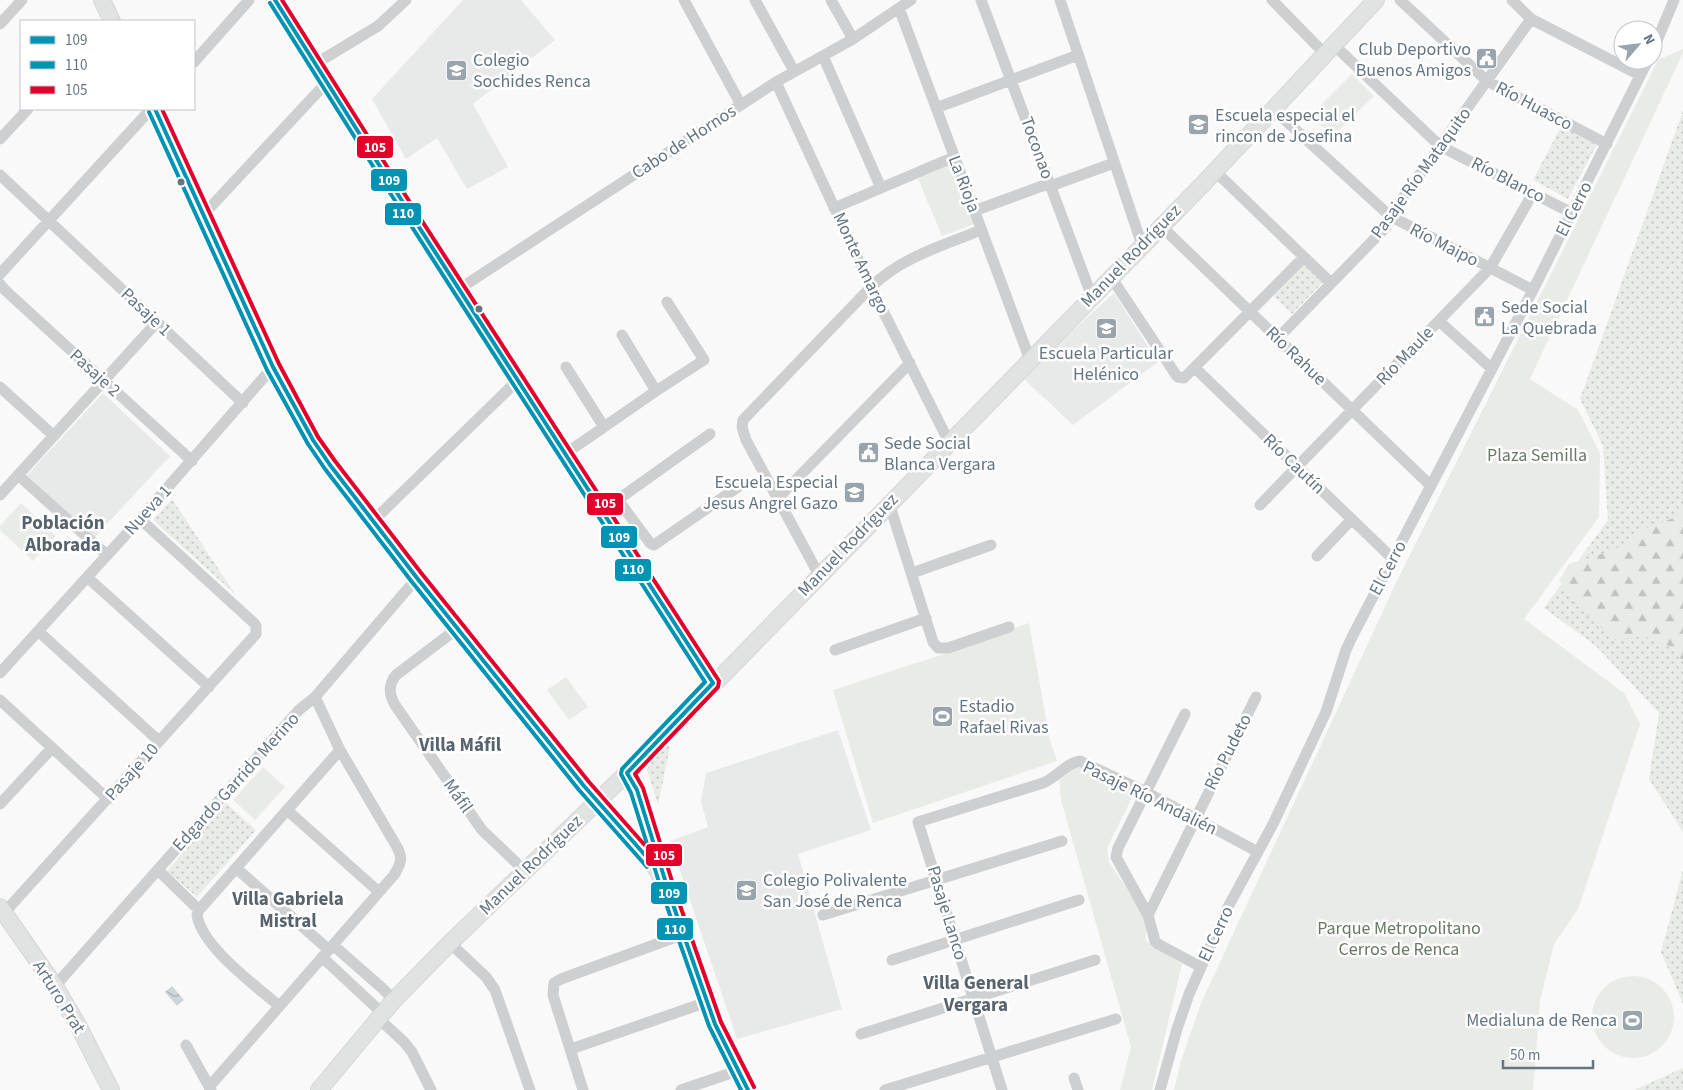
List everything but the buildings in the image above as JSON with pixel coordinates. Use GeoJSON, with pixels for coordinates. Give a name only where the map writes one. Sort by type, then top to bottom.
{"type":"FeatureCollection","features":[{"type":"Feature","properties":{"kind":"street"},"geometry":{"type":"LineString","coordinates":[[0,24],[22,0]]}},
{"type":"Feature","properties":{"kind":"street"},"geometry":{"type":"LineString","coordinates":[[195,61],[249,0]]}},
{"type":"Feature","properties":{"kind":"street"},"geometry":{"type":"LineString","coordinates":[[275,0],[713,683]]}},
{"type":"Feature","properties":{"kind":"street"},"geometry":{"type":"LineString","coordinates":[[315,64],[378,26],[406,0]]}},
{"type":"Feature","properties":{"kind":"street"},"geometry":{"type":"LineString","coordinates":[[684,0],[741,105]]}},
{"type":"Feature","properties":{"kind":"street"},"geometry":{"type":"LineString","coordinates":[[755,0],[794,71]]}},
{"type":"Feature","properties":{"kind":"street"},"geometry":{"type":"LineString","coordinates":[[831,0],[853,39]]}},
{"type":"Feature","properties":{"kind":"street","name":"Cabo de Hornos"},"geometry":{"type":"LineString","coordinates":[[459,289],[776,82],[853,39],[911,0]]}},
{"type":"Feature","properties":{"kind":"street","name":"Toconao"},"geometry":{"type":"LineString","coordinates":[[981,0],[1092,297]]}},
{"type":"Feature","properties":{"kind":"street"},"geometry":{"type":"LineString","coordinates":[[1060,0],[1142,245]]}},
{"type":"Feature","properties":{"kind":"street","name":"Río Blanco"},"geometry":{"type":"LineString","coordinates":[[1272,0],[1440,146],[1572,213]]}},
{"type":"Feature","properties":{"kind":"street","name":"Manuel Rodríguez"},"geometry":{"type":"LineString","coordinates":[[319,1090],[394,1000],[450,943],[627,773],[1215,171],[1376,0]]}},
{"type":"Feature","properties":{"kind":"street","name":"Río Huasco"},"geometry":{"type":"LineString","coordinates":[[1400,0],[1487,81],[1606,144]]}},
{"type":"Feature","properties":{"kind":"street"},"geometry":{"type":"LineString","coordinates":[[1512,0],[1531,19],[1640,75]]}},
{"type":"Feature","properties":{"kind":"street"},"geometry":{"type":"LineString","coordinates":[[104,1],[110,20]]}},
{"type":"Feature","properties":{"kind":"street"},"geometry":{"type":"LineString","coordinates":[[1663,23],[1671,1]]}},
{"type":"Feature","properties":{"kind":"street","name":"La Rioja"},"geometry":{"type":"LineString","coordinates":[[899,8],[1030,360]]}},
{"type":"Feature","properties":{"kind":"street","name":"Pasaje Río Mataquito"},"geometry":{"type":"LineString","coordinates":[[1278,338],[1386,227],[1390,216],[1531,19]]}},
{"type":"Feature","properties":{"kind":"street"},"geometry":{"type":"LineString","coordinates":[[936,108],[1078,55]]}},
{"type":"Feature","properties":{"kind":"street"},"geometry":{"type":"LineString","coordinates":[[823,56],[881,188]]}},
{"type":"Feature","properties":{"kind":"street","name":"El Cerro"},"geometry":{"type":"LineString","coordinates":[[1160,1090],[1183,1011],[1201,967],[1228,907],[1258,852],[1326,712],[1350,643],[1533,290],[1643,70]]}},
{"type":"Feature","properties":{"kind":"street"},"geometry":{"type":"LineString","coordinates":[[204,214],[327,82]]}},
{"type":"Feature","properties":{"kind":"street","name":"Monte Amargo"},"geometry":{"type":"LineString","coordinates":[[776,82],[871,287],[949,442]]}},
{"type":"Feature","properties":{"kind":"street","name":"Río Maipo"},"geometry":{"type":"LineString","coordinates":[[1274,109],[1390,216],[1533,290]]}},
{"type":"Feature","properties":{"kind":"street"},"geometry":{"type":"LineString","coordinates":[[0,139],[27,110]]}},
{"type":"Feature","properties":{"kind":"street"},"geometry":{"type":"LineString","coordinates":[[0,274],[150,110]]}},
{"type":"Feature","properties":{"kind":"street"},"geometry":{"type":"LineString","coordinates":[[155,110],[273,367],[313,440],[417,578],[598,801],[647,856],[667,888]]}},
{"type":"Feature","properties":{"kind":"street"},"geometry":{"type":"LineString","coordinates":[[834,208],[954,157]]}},
{"type":"Feature","properties":{"kind":"street"},"geometry":{"type":"LineString","coordinates":[[974,211],[1042,186],[1056,184],[1114,163]]}},
{"type":"Feature","properties":{"kind":"street"},"geometry":{"type":"LineString","coordinates":[[1215,171],[1331,283]]}},
{"type":"Feature","properties":{"kind":"street","name":"Pasaje 1"},"geometry":{"type":"LineString","coordinates":[[0,175],[244,402]]}},
{"type":"Feature","properties":{"kind":"street","name":"Río Maule"},"geometry":{"type":"LineString","coordinates":[[1260,505],[1490,268],[1533,193]]}},
{"type":"Feature","properties":{"kind":"street","name":"Río Rahue"},"geometry":{"type":"LineString","coordinates":[[1161,226],[1431,486]]}},
{"type":"Feature","properties":{"kind":"street"},"geometry":{"type":"LineString","coordinates":[[819,575],[746,440],[742,424],[748,413],[884,275],[909,259],[981,230]]}},
{"type":"Feature","properties":{"kind":"street"},"geometry":{"type":"LineString","coordinates":[[1111,277],[1176,375],[1181,378],[1187,377],[1304,257]]}},
{"type":"Feature","properties":{"kind":"street","name":"Pasaje 2"},"geometry":{"type":"LineString","coordinates":[[0,284],[192,461]]}},
{"type":"Feature","properties":{"kind":"street"},"geometry":{"type":"LineString","coordinates":[[565,454],[704,360],[667,302]]}},
{"type":"Feature","properties":{"kind":"street"},"geometry":{"type":"LineString","coordinates":[[1439,321],[1492,369]]}},
{"type":"Feature","properties":{"kind":"street"},"geometry":{"type":"LineString","coordinates":[[1,492],[157,322]]}},
{"type":"Feature","properties":{"kind":"street"},"geometry":{"type":"LineString","coordinates":[[622,335],[656,391]]}},
{"type":"Feature","properties":{"kind":"street"},"geometry":{"type":"LineString","coordinates":[[778,498],[910,363]]}},
{"type":"Feature","properties":{"kind":"street","name":"Nueva 1"},"geometry":{"type":"LineString","coordinates":[[3,665],[38,631],[140,519],[273,367]]}},
{"type":"Feature","properties":{"kind":"street"},"geometry":{"type":"LineString","coordinates":[[566,367],[604,427]]}},
{"type":"Feature","properties":{"kind":"street","name":"Río Cautín"},"geometry":{"type":"LineString","coordinates":[[1195,368],[1393,559]]}},
{"type":"Feature","properties":{"kind":"street"},"geometry":{"type":"LineString","coordinates":[[373,521],[518,380]]}},
{"type":"Feature","properties":{"kind":"street"},"geometry":{"type":"LineString","coordinates":[[0,387],[54,436]]}},
{"type":"Feature","properties":{"kind":"street"},"geometry":{"type":"LineString","coordinates":[[602,511],[710,434]]}},
{"type":"Feature","properties":{"kind":"street"},"geometry":{"type":"LineString","coordinates":[[18,474],[107,555]]}},
{"type":"Feature","properties":{"kind":"street"},"geometry":{"type":"LineString","coordinates":[[618,500],[650,543],[654,545],[738,487]]}},
{"type":"Feature","properties":{"kind":"street"},"geometry":{"type":"LineString","coordinates":[[889,503],[934,642],[938,648],[948,648],[1009,627]]}},
{"type":"Feature","properties":{"kind":"street","name":"Pasaje 10"},"geometry":{"type":"LineString","coordinates":[[2,910],[108,799],[254,637],[257,630],[254,623],[140,519]]}},
{"type":"Feature","properties":{"kind":"street"},"geometry":{"type":"LineString","coordinates":[[1317,556],[1352,519]]}},
{"type":"Feature","properties":{"kind":"street"},"geometry":{"type":"LineString","coordinates":[[912,573],[991,545]]}},
{"type":"Feature","properties":{"kind":"street"},"geometry":{"type":"LineString","coordinates":[[87,577],[209,687]]}},
{"type":"Feature","properties":{"kind":"street","name":"Edgardo Garrido Merino"},"geometry":{"type":"LineString","coordinates":[[55,986],[299,710],[315,696],[417,578]]}},
{"type":"Feature","properties":{"kind":"street"},"geometry":{"type":"LineString","coordinates":[[835,650],[926,618]]}},
{"type":"Feature","properties":{"kind":"street","name":"Máfil"},"geometry":{"type":"LineString","coordinates":[[458,628],[396,675],[391,684],[390,694],[394,705],[482,830],[525,871]]}},
{"type":"Feature","properties":{"kind":"street"},"geometry":{"type":"LineString","coordinates":[[38,631],[159,741]]}},
{"type":"Feature","properties":{"kind":"street"},"geometry":{"type":"LineString","coordinates":[[186,1045],[210,1088],[379,892],[401,862],[397,847],[340,750],[315,696]]}},
{"type":"Feature","properties":{"kind":"street","name":"Río Pudeto"},"geometry":{"type":"LineString","coordinates":[[1148,914],[1256,697]]}},
{"type":"Feature","properties":{"kind":"street"},"geometry":{"type":"LineString","coordinates":[[0,700],[108,799]]}},
{"type":"Feature","properties":{"kind":"street"},"geometry":{"type":"LineString","coordinates":[[1185,714],[1116,855],[1148,914],[1153,937],[1158,944],[1201,967]]}},
{"type":"Feature","properties":{"kind":"street"},"geometry":{"type":"LineString","coordinates":[[0,804],[52,748]]}},
{"type":"Feature","properties":{"kind":"street"},"geometry":{"type":"LineString","coordinates":[[280,1006],[215,948],[206,937],[197,915],[199,910],[340,750]]}},
{"type":"Feature","properties":{"kind":"street","name":"Pasaje Río Andalién"},"geometry":{"type":"LineString","coordinates":[[918,822],[1043,783],[1053,779],[1073,763],[1080,761],[1146,792],[1258,852]]}},
{"type":"Feature","properties":{"kind":"street"},"geometry":{"type":"LineString","coordinates":[[627,773],[637,790],[667,888],[707,1002],[725,1046],[748,1090]]}},
{"type":"Feature","properties":{"kind":"street"},"geometry":{"type":"LineString","coordinates":[[287,810],[379,892]]}},
{"type":"Feature","properties":{"kind":"street","name":"Pasaje Lanco"},"geometry":{"type":"LineString","coordinates":[[918,822],[1002,1090]]}},
{"type":"Feature","properties":{"kind":"street"},"geometry":{"type":"LineString","coordinates":[[823,915],[1062,841]]}},
{"type":"Feature","properties":{"kind":"street"},"geometry":{"type":"LineString","coordinates":[[236,868],[328,951],[382,988],[394,1000]]}},
{"type":"Feature","properties":{"kind":"street"},"geometry":{"type":"LineString","coordinates":[[158,870],[199,910]]}},
{"type":"Feature","properties":{"kind":"street"},"geometry":{"type":"LineString","coordinates":[[892,960],[1079,900]]}},
{"type":"Feature","properties":{"kind":"street","name":"Arturo Prat"},"geometry":{"type":"LineString","coordinates":[[2,910],[55,986],[80,1029],[111,1090]]}},
{"type":"Feature","properties":{"kind":"street"},"geometry":{"type":"LineString","coordinates":[[583,1090],[553,995],[553,986],[561,979],[684,934]]}},
{"type":"Feature","properties":{"kind":"street"},"geometry":{"type":"LineString","coordinates":[[450,943],[486,978],[495,990],[530,1090]]}},
{"type":"Feature","properties":{"kind":"street"},"geometry":{"type":"LineString","coordinates":[[328,951],[380,1016],[412,1052],[431,1090]]}},
{"type":"Feature","properties":{"kind":"street"},"geometry":{"type":"LineString","coordinates":[[861,1034],[1095,960]]}},
{"type":"Feature","properties":{"kind":"street"},"geometry":{"type":"LineString","coordinates":[[571,1049],[707,1002]]}},
{"type":"Feature","properties":{"kind":"street"},"geometry":{"type":"LineString","coordinates":[[885,1090],[1116,1019]]}},
{"type":"Feature","properties":{"kind":"street"},"geometry":{"type":"LineString","coordinates":[[681,1090],[737,1071]]}},
{"type":"Feature","properties":{"kind":"street"},"geometry":{"type":"LineString","coordinates":[[1074,1078],[1078,1090]]}},
{"type":"Feature","properties":{"kind":"shaded area","name":"Colegio Sochides Renca"},"geometry":{"type":"Polygon","coordinates":[[[463,0],[521,0],[555,40],[473,104],[508,167],[467,189],[437,138],[406,159],[372,99],[463,0]]]}},
{"type":"Feature","properties":{"kind":"shaded area","name":"Escuela Particular Helénico"},"geometry":{"type":"Polygon","coordinates":[[[1114,293],[1158,362],[1073,425],[1022,377],[1114,293]]]}},
{"type":"Feature","properties":{"kind":"shaded area"},"geometry":{"type":"Polygon","coordinates":[[[103,393],[170,456],[94,538],[27,475],[103,393]]]}},
{"type":"Feature","properties":{"kind":"shaded area","name":"Colegio Polivalente San José de Renca"},"geometry":{"type":"Polygon","coordinates":[[[838,730],[871,830],[798,854],[842,1009],[737,1039],[670,841],[708,827],[701,802],[706,773],[838,730]]]}},
{"type":"Feature","properties":{"kind":"green space","name":"Parque Metropolitano Cerros de Renca"},"geometry":{"type":"Polygon","coordinates":[[[1683,49],[1683,53],[1530,379],[1578,410],[1600,453],[1599,517],[1524,619],[1624,693],[1640,724],[1578,909],[1554,944],[1540,1001],[1533,1090],[1174,1090],[1181,1061],[1201,1003],[1396,583],[1653,70],[1663,70],[1663,58],[1683,49]]]}},
{"type":"Feature","properties":{"kind":"green space"},"geometry":{"type":"Polygon","coordinates":[[[1352,74],[1374,96],[1332,137],[1311,115],[1352,74]]]}},
{"type":"Feature","properties":{"kind":"green space"},"geometry":{"type":"Polygon","coordinates":[[[1683,111],[1683,832],[1649,779],[1659,713],[1596,646],[1544,608],[1608,520],[1603,446],[1580,399],[1683,111]]]}},
{"type":"Feature","properties":{"kind":"green space"},"geometry":{"type":"Polygon","coordinates":[[[1562,125],[1597,144],[1568,199],[1533,180],[1562,125]]]}},
{"type":"Feature","properties":{"kind":"green space"},"geometry":{"type":"Polygon","coordinates":[[[950,164],[974,224],[942,236],[918,179],[950,164]]]}},
{"type":"Feature","properties":{"kind":"green space"},"geometry":{"type":"Polygon","coordinates":[[[1304,264],[1323,282],[1292,314],[1274,296],[1304,264]]]}},
{"type":"Feature","properties":{"kind":"green space"},"geometry":{"type":"Polygon","coordinates":[[[172,499],[235,594],[153,520],[172,499]]]}},
{"type":"Feature","properties":{"kind":"green space"},"geometry":{"type":"Polygon","coordinates":[[[21,503],[56,536],[33,561],[0,530],[0,526],[21,503]]]}},
{"type":"Feature","properties":{"kind":"green space"},"geometry":{"type":"Polygon","coordinates":[[[1683,509],[1683,662],[1672,647],[1643,636],[1615,640],[1571,600],[1559,580],[1569,564],[1615,550],[1638,531],[1679,516],[1683,509]]]}},
{"type":"Feature","properties":{"kind":"green space","name":"Estadio Rafael Rivas"},"geometry":{"type":"Polygon","coordinates":[[[1029,623],[1050,741],[1057,761],[873,823],[833,690],[944,654],[1029,623]]]}},
{"type":"Feature","properties":{"kind":"green space"},"geometry":{"type":"Polygon","coordinates":[[[566,677],[588,707],[569,720],[547,690],[566,677]]]}},
{"type":"Feature","properties":{"kind":"green space"},"geometry":{"type":"Polygon","coordinates":[[[665,743],[670,747],[658,805],[647,770],[665,743]]]}},
{"type":"Feature","properties":{"kind":"green space"},"geometry":{"type":"Polygon","coordinates":[[[1076,763],[1135,792],[1107,848],[1109,862],[1148,921],[1145,940],[1182,964],[1152,1090],[1120,1090],[1131,1047],[1061,800],[1059,778],[1076,763]]]}},
{"type":"Feature","properties":{"kind":"green space"},"geometry":{"type":"Polygon","coordinates":[[[263,767],[285,787],[255,820],[233,800],[263,767]]]}},
{"type":"Feature","properties":{"kind":"green space"},"geometry":{"type":"Polygon","coordinates":[[[226,803],[256,830],[197,897],[167,871],[226,803]]]}},
{"type":"Feature","properties":{"kind":"green space"},"geometry":{"type":"Polygon","coordinates":[[[1683,870],[1683,1004],[1661,952],[1683,870]]]}},
{"type":"Feature","properties":{"kind":"green space","name":"Medialuna de Renca"},"geometry":{"type":"Polygon","coordinates":[[[1633,976],[1649,979],[1662,988],[1671,1001],[1674,1017],[1671,1033],[1662,1046],[1649,1055],[1633,1058],[1617,1055],[1604,1046],[1595,1033],[1592,1017],[1595,1001],[1604,988],[1617,979],[1633,976]]]}},
{"type":"Feature","properties":{"kind":"green space"},"geometry":{"type":"Polygon","coordinates":[[[1683,1068],[1683,1090],[1634,1090],[1683,1068]]]}},
{"type":"Feature","properties":{"kind":"water"},"geometry":{"type":"Polygon","coordinates":[[[172,986],[184,1000],[177,1006],[165,992],[172,986]]]}},
{"type":"Feature","properties":{"kind":"transit line","name":"109"},"geometry":{"type":"LineString","coordinates":[[275,0],[388,179],[713,683],[627,773],[637,790],[670,896],[715,1024],[748,1090]]}},
{"type":"Feature","properties":{"kind":"transit line","name":"105"},"geometry":{"type":"LineString","coordinates":[[282,0],[393,176],[719,681],[718,687],[635,774],[643,788],[676,894],[721,1022],[754,1087]]}},
{"type":"Feature","properties":{"kind":"transit line","name":"110"},"geometry":{"type":"LineString","coordinates":[[270,3],[705,682],[622,769],[621,774],[631,793],[664,898],[709,1026],[741,1090]]}},
{"type":"Feature","properties":{"kind":"transit line","name":"109"},"geometry":{"type":"LineString","coordinates":[[155,110],[273,367],[313,440],[417,578],[584,786],[652,863]]}},
{"type":"Feature","properties":{"kind":"transit line","name":"105"},"geometry":{"type":"LineString","coordinates":[[162,110],[279,364],[318,437],[422,574],[589,782],[657,859]]}},
{"type":"Feature","properties":{"kind":"transit line","name":"110"},"geometry":{"type":"LineString","coordinates":[[149,112],[267,370],[308,444],[412,582],[579,790],[647,867]]}},
{"type":"Feature","properties":{"kind":"place","name":"Club Deportivo Buenos Amigos"},"geometry":{"type":"Point","coordinates":[1487,59]}},
{"type":"Feature","properties":{"kind":"place","name":"Colegio Sochides Renca"},"geometry":{"type":"Point","coordinates":[457,70]}},
{"type":"Feature","properties":{"kind":"place","name":"Escuela especial el rincon de Josefina"},"geometry":{"type":"Point","coordinates":[1199,125]}},
{"type":"Feature","properties":{"kind":"place","name":"Sede Social La Quebrada"},"geometry":{"type":"Point","coordinates":[1485,317]}},
{"type":"Feature","properties":{"kind":"place","name":"Escuela Particular Helénico"},"geometry":{"type":"Point","coordinates":[1106,328]}},
{"type":"Feature","properties":{"kind":"place","name":"Sede Social Blanca Vergara"},"geometry":{"type":"Point","coordinates":[868,453]}},
{"type":"Feature","properties":{"kind":"place","name":"Escuela Especial Jesus Angrel Gazo"},"geometry":{"type":"Point","coordinates":[854,492]}},
{"type":"Feature","properties":{"kind":"place","name":"Estadio Rafael Rivas"},"geometry":{"type":"Point","coordinates":[943,716]}},
{"type":"Feature","properties":{"kind":"place","name":"Colegio Polivalente San José de Renca"},"geometry":{"type":"Point","coordinates":[747,890]}},
{"type":"Feature","properties":{"kind":"place","name":"Medialuna de Renca"},"geometry":{"type":"Point","coordinates":[1633,1020]}},
{"type":"Feature","properties":{"kind":"district","name":"Población Alborada"},"geometry":{"type":"Point","coordinates":[63,534]}},
{"type":"Feature","properties":{"kind":"district","name":"Villa Máfil"},"geometry":{"type":"Point","coordinates":[460,745]}},
{"type":"Feature","properties":{"kind":"district","name":"Villa Gabriela Mistral"},"geometry":{"type":"Point","coordinates":[288,910]}},
{"type":"Feature","properties":{"kind":"district","name":"Villa General Vergara"},"geometry":{"type":"Point","coordinates":[976,994]}},
{"type":"Feature","properties":{"kind":"park label","name":"Plaza Semilla"},"geometry":{"type":"Point","coordinates":[1537,455]}}]}
